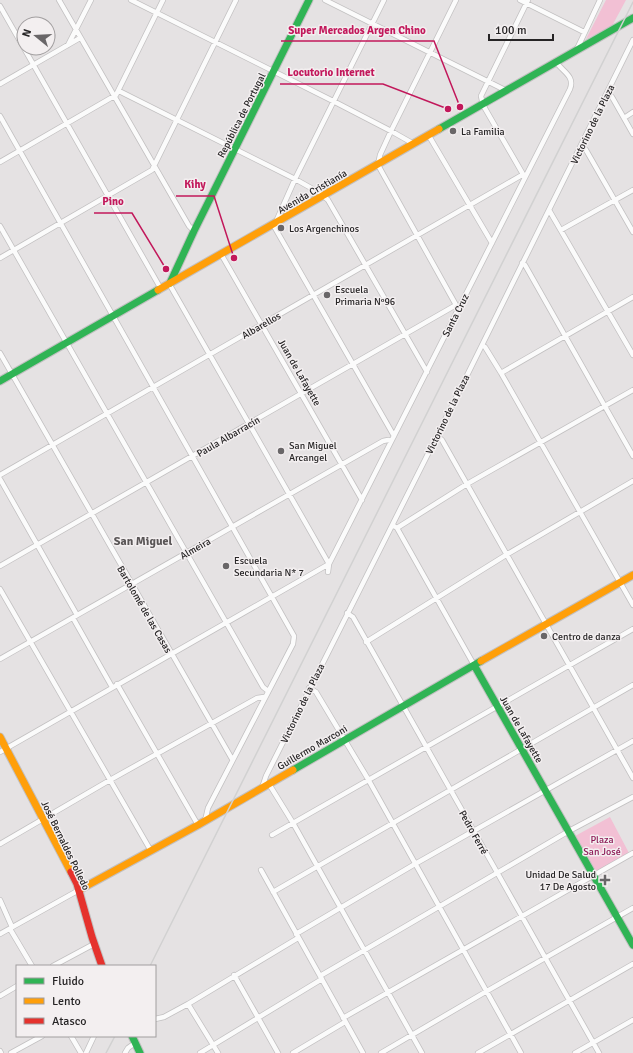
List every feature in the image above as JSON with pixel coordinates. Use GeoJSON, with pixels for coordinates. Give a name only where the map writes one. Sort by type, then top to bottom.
{"type":"FeatureCollection","features":[{"type":"Feature","properties":{"kind":"main road","name":"República de Portugal"},"geometry":{"type":"LineString","coordinates":[[170,283],[309,0]]}},
{"type":"Feature","properties":{"kind":"main road","name":"Avenida Cristianía"},"geometry":{"type":"LineString","coordinates":[[0,381],[633,18]]}},
{"type":"Feature","properties":{"kind":"main road","name":"Guillermo Marconi"},"geometry":{"type":"LineString","coordinates":[[79,890],[198,825],[633,575]]}},
{"type":"Feature","properties":{"kind":"main road","name":"Juan de Lafayette"},"geometry":{"type":"LineString","coordinates":[[474,665],[633,945]]}},
{"type":"Feature","properties":{"kind":"main road","name":"José Bernaldes Polledo"},"geometry":{"type":"LineString","coordinates":[[0,737],[3,750],[44,819],[79,890],[94,944],[102,965]]}},
{"type":"Feature","properties":{"kind":"main road"},"geometry":{"type":"LineString","coordinates":[[134,1039],[140,1053]]}},
{"type":"Feature","properties":{"kind":"street"},"geometry":{"type":"LineString","coordinates":[[59,0],[154,166],[194,232]]}},
{"type":"Feature","properties":{"kind":"street"},"geometry":{"type":"LineString","coordinates":[[68,45],[91,0]]}},
{"type":"Feature","properties":{"kind":"street"},"geometry":{"type":"LineString","coordinates":[[131,0],[333,101],[414,144]]}},
{"type":"Feature","properties":{"kind":"street"},"geometry":{"type":"LineString","coordinates":[[0,162],[114,97],[163,0]]}},
{"type":"Feature","properties":{"kind":"street"},"geometry":{"type":"LineString","coordinates":[[0,258],[152,170],[236,0]]}},
{"type":"Feature","properties":{"kind":"street"},"geometry":{"type":"LineString","coordinates":[[325,0],[507,90]]}},
{"type":"Feature","properties":{"kind":"street"},"geometry":{"type":"LineString","coordinates":[[384,0],[295,179],[275,224],[275,228],[394,436]]}},
{"type":"Feature","properties":{"kind":"street"},"geometry":{"type":"LineString","coordinates":[[456,0],[391,131],[380,155],[378,165],[458,306]]}},
{"type":"Feature","properties":{"kind":"street"},"geometry":{"type":"LineString","coordinates":[[520,0],[528,2],[584,32]]}},
{"type":"Feature","properties":{"kind":"street"},"geometry":{"type":"LineString","coordinates":[[577,50],[600,0]]}},
{"type":"Feature","properties":{"kind":"street"},"geometry":{"type":"LineString","coordinates":[[524,176],[482,105],[481,96],[528,2]]}},
{"type":"Feature","properties":{"kind":"street"},"geometry":{"type":"LineString","coordinates":[[0,6],[68,123],[161,289]]}},
{"type":"Feature","properties":{"kind":"street"},"geometry":{"type":"LineString","coordinates":[[0,84],[34,66],[80,38]]}},
{"type":"Feature","properties":{"kind":"street","name":"Victorino de la Plaza"},"geometry":{"type":"LineString","coordinates":[[262,788],[266,776],[309,688],[437,436],[633,40]]}},
{"type":"Feature","properties":{"kind":"street","name":"Santa Cruz"},"geometry":{"type":"LineString","coordinates":[[328,572],[329,564],[427,372],[458,306],[492,243],[524,176],[572,84],[569,77],[556,62]]}},
{"type":"Feature","properties":{"kind":"street"},"geometry":{"type":"LineString","coordinates":[[118,91],[295,179],[323,195],[328,200],[427,372]]}},
{"type":"Feature","properties":{"kind":"street"},"geometry":{"type":"LineString","coordinates":[[607,93],[612,97],[633,134]]}},
{"type":"Feature","properties":{"kind":"street"},"geometry":{"type":"LineString","coordinates":[[624,118],[633,112]]}},
{"type":"Feature","properties":{"kind":"street"},"geometry":{"type":"LineString","coordinates":[[0,116],[293,633],[294,639],[208,808],[205,821]]}},
{"type":"Feature","properties":{"kind":"street"},"geometry":{"type":"LineString","coordinates":[[429,136],[492,243]]}},
{"type":"Feature","properties":{"kind":"street"},"geometry":{"type":"LineString","coordinates":[[581,146],[586,150],[633,232]]}},
{"type":"Feature","properties":{"kind":"street","name":"Albarellos"},"geometry":{"type":"LineString","coordinates":[[0,475],[417,235],[524,176]]}},
{"type":"Feature","properties":{"kind":"street"},"geometry":{"type":"LineString","coordinates":[[561,230],[633,190]]}},
{"type":"Feature","properties":{"kind":"street"},"geometry":{"type":"LineString","coordinates":[[549,210],[633,354]]}},
{"type":"Feature","properties":{"kind":"street"},"geometry":{"type":"LineString","coordinates":[[0,226],[226,623],[263,687],[268,691]]}},
{"type":"Feature","properties":{"kind":"street","name":"Juan de Lafayette"},"geometry":{"type":"LineString","coordinates":[[221,254],[362,500]]}},
{"type":"Feature","properties":{"kind":"street"},"geometry":{"type":"LineString","coordinates":[[522,263],[525,265],[633,456]]}},
{"type":"Feature","properties":{"kind":"street"},"geometry":{"type":"LineString","coordinates":[[3,750],[329,564],[170,283]]}},
{"type":"Feature","properties":{"kind":"street"},"geometry":{"type":"LineString","coordinates":[[501,373],[633,297]]}},
{"type":"Feature","properties":{"kind":"street","name":"Paula Albarracín"},"geometry":{"type":"LineString","coordinates":[[0,566],[458,306]]}},
{"type":"Feature","properties":{"kind":"street"},"geometry":{"type":"LineString","coordinates":[[482,345],[485,347],[501,373],[633,605]]}},
{"type":"Feature","properties":{"kind":"street","name":"Bartolomé de las Casas"},"geometry":{"type":"LineString","coordinates":[[0,353],[232,759]]}},
{"type":"Feature","properties":{"kind":"street"},"geometry":{"type":"LineString","coordinates":[[397,528],[466,484],[633,390]]}},
{"type":"Feature","properties":{"kind":"street"},"geometry":{"type":"LineString","coordinates":[[437,436],[442,440],[633,778]]}},
{"type":"Feature","properties":{"kind":"street","name":"Almeira"},"geometry":{"type":"LineString","coordinates":[[0,659],[342,464],[384,441],[391,441]]}},
{"type":"Feature","properties":{"kind":"street"},"geometry":{"type":"LineString","coordinates":[[0,479],[38,545],[112,687]]}},
{"type":"Feature","properties":{"kind":"street"},"geometry":{"type":"LineString","coordinates":[[366,642],[506,555],[633,482]]}},
{"type":"Feature","properties":{"kind":"street","name":"Juan de Lafayette"},"geometry":{"type":"LineString","coordinates":[[392,524],[397,528],[474,665]]}},
{"type":"Feature","properties":{"kind":"street"},"geometry":{"type":"LineString","coordinates":[[0,588],[151,851]]}},
{"type":"Feature","properties":{"kind":"street","name":"Pedro Ferré"},"geometry":{"type":"LineString","coordinates":[[347,612],[353,618],[599,1053]]}},
{"type":"Feature","properties":{"kind":"street"},"geometry":{"type":"LineString","coordinates":[[272,835],[633,629]]}},
{"type":"Feature","properties":{"kind":"street"},"geometry":{"type":"LineString","coordinates":[[117,684],[198,825]]}},
{"type":"Feature","properties":{"kind":"street"},"geometry":{"type":"LineString","coordinates":[[273,892],[392,822],[633,685]]}},
{"type":"Feature","properties":{"kind":"street"},"geometry":{"type":"LineString","coordinates":[[309,688],[316,692],[368,779],[521,1053]]}},
{"type":"Feature","properties":{"kind":"street"},"geometry":{"type":"LineString","coordinates":[[0,844],[110,780],[257,698],[264,698]]}},
{"type":"Feature","properties":{"kind":"street"},"geometry":{"type":"LineString","coordinates":[[156,1019],[164,1017],[188,1004],[340,908],[415,864],[633,741]]}},
{"type":"Feature","properties":{"kind":"street"},"geometry":{"type":"LineString","coordinates":[[269,784],[293,823],[422,1053]]}},
{"type":"Feature","properties":{"kind":"street"},"geometry":{"type":"LineString","coordinates":[[200,1053],[364,951],[498,874],[569,831],[633,797]]}},
{"type":"Feature","properties":{"kind":"street"},"geometry":{"type":"LineString","coordinates":[[293,1053],[387,993],[633,853]]}},
{"type":"Feature","properties":{"kind":"street"},"geometry":{"type":"LineString","coordinates":[[261,870],[363,1053]]}},
{"type":"Feature","properties":{"kind":"street","name":"Guillermo Marconi"},"geometry":{"type":"LineString","coordinates":[[0,934],[79,890]]}},
{"type":"Feature","properties":{"kind":"street"},"geometry":{"type":"LineString","coordinates":[[0,900],[11,928],[31,965]]}},
{"type":"Feature","properties":{"kind":"street"},"geometry":{"type":"LineString","coordinates":[[381,1053],[633,908]]}},
{"type":"Feature","properties":{"kind":"street"},"geometry":{"type":"LineString","coordinates":[[55,965],[94,944]]}},
{"type":"Feature","properties":{"kind":"street"},"geometry":{"type":"LineString","coordinates":[[478,1053],[633,964]]}},
{"type":"Feature","properties":{"kind":"street"},"geometry":{"type":"LineString","coordinates":[[234,975],[278,1053]]}},
{"type":"Feature","properties":{"kind":"street"},"geometry":{"type":"LineString","coordinates":[[0,996],[16,987]]}},
{"type":"Feature","properties":{"kind":"street"},"geometry":{"type":"LineString","coordinates":[[188,1004],[218,1053]]}},
{"type":"Feature","properties":{"kind":"street"},"geometry":{"type":"LineString","coordinates":[[575,1053],[633,1020]]}},
{"type":"Feature","properties":{"kind":"street"},"geometry":{"type":"LineString","coordinates":[[11,1053],[40,1037]]}},
{"type":"Feature","properties":{"kind":"street"},"geometry":{"type":"LineString","coordinates":[[72,1037],[81,1053]]}},
{"type":"Feature","properties":{"kind":"street"},"geometry":{"type":"LineString","coordinates":[[86,1053],[94,1037]]}},
{"type":"Feature","properties":{"kind":"street"},"geometry":{"type":"LineString","coordinates":[[125,1053],[134,1039]]}},
{"type":"Feature","properties":{"kind":"green space"},"geometry":{"type":"Polygon","coordinates":[[[606,0],[626,0],[612,26],[586,39],[606,0]]]}},
{"type":"Feature","properties":{"kind":"green space","name":"Plaza San José"},"geometry":{"type":"Polygon","coordinates":[[[610,817],[629,853],[594,873],[575,836],[610,817]]]}},
{"type":"Feature","properties":{"kind":"railway"},"geometry":{"type":"LineString","coordinates":[[151,965],[633,2]]}},
{"type":"Feature","properties":{"kind":"railway"},"geometry":{"type":"LineString","coordinates":[[106,1053],[114,1037]]}},
{"type":"Feature","properties":{"kind":"traffic: fast"},"geometry":{"type":"LineString","coordinates":[[170,283],[194,231],[309,0]]}},
{"type":"Feature","properties":{"kind":"traffic: fast"},"geometry":{"type":"LineString","coordinates":[[439,129],[633,18]]}},
{"type":"Feature","properties":{"kind":"traffic: fast"},"geometry":{"type":"LineString","coordinates":[[0,381],[158,290]]}},
{"type":"Feature","properties":{"kind":"traffic: fast"},"geometry":{"type":"LineString","coordinates":[[293,770],[481,661]]}},
{"type":"Feature","properties":{"kind":"traffic: fast"},"geometry":{"type":"LineString","coordinates":[[474,665],[633,945]]}},
{"type":"Feature","properties":{"kind":"traffic: fast"},"geometry":{"type":"LineString","coordinates":[[132,1037],[140,1053]]}},
{"type":"Feature","properties":{"kind":"traffic: slow"},"geometry":{"type":"LineString","coordinates":[[158,290],[439,129]]}},
{"type":"Feature","properties":{"kind":"traffic: slow"},"geometry":{"type":"LineString","coordinates":[[481,661],[633,575]]}},
{"type":"Feature","properties":{"kind":"traffic: slow"},"geometry":{"type":"LineString","coordinates":[[0,737],[71,872]]}},
{"type":"Feature","properties":{"kind":"traffic: slow"},"geometry":{"type":"LineString","coordinates":[[79,890],[198,825],[293,770]]}},
{"type":"Feature","properties":{"kind":"traffic: jam"},"geometry":{"type":"LineString","coordinates":[[71,872],[77,884],[102,965]]}},
{"type":"Feature","properties":{"kind":"place","name":"Super Mercados Argen Chino"},"geometry":{"type":"Point","coordinates":[460,107]}},
{"type":"Feature","properties":{"kind":"place","name":"Locutorio Internet"},"geometry":{"type":"Point","coordinates":[448,109]}},
{"type":"Feature","properties":{"kind":"place","name":"La Familia"},"geometry":{"type":"Point","coordinates":[453,131]}},
{"type":"Feature","properties":{"kind":"place","name":"Los Argenchinos"},"geometry":{"type":"Point","coordinates":[281,228]}},
{"type":"Feature","properties":{"kind":"place","name":"Kihy"},"geometry":{"type":"Point","coordinates":[234,258]}},
{"type":"Feature","properties":{"kind":"place","name":"Pino"},"geometry":{"type":"Point","coordinates":[166,269]}},
{"type":"Feature","properties":{"kind":"place","name":"Escuela Primaria N°96"},"geometry":{"type":"Point","coordinates":[327,295]}},
{"type":"Feature","properties":{"kind":"place","name":"San Miguel Arcangel"},"geometry":{"type":"Point","coordinates":[281,451]}},
{"type":"Feature","properties":{"kind":"place","name":"Escuela Secundaria N* 7"},"geometry":{"type":"Point","coordinates":[226,566]}},
{"type":"Feature","properties":{"kind":"place","name":"Centro de danza"},"geometry":{"type":"Point","coordinates":[544,636]}},
{"type":"Feature","properties":{"kind":"place","name":"Unidad De Salud 17 De Agosto"},"geometry":{"type":"Point","coordinates":[605,880]}},
{"type":"Feature","properties":{"kind":"district","name":"San Miguel"},"geometry":{"type":"Point","coordinates":[143,541]}}]}
